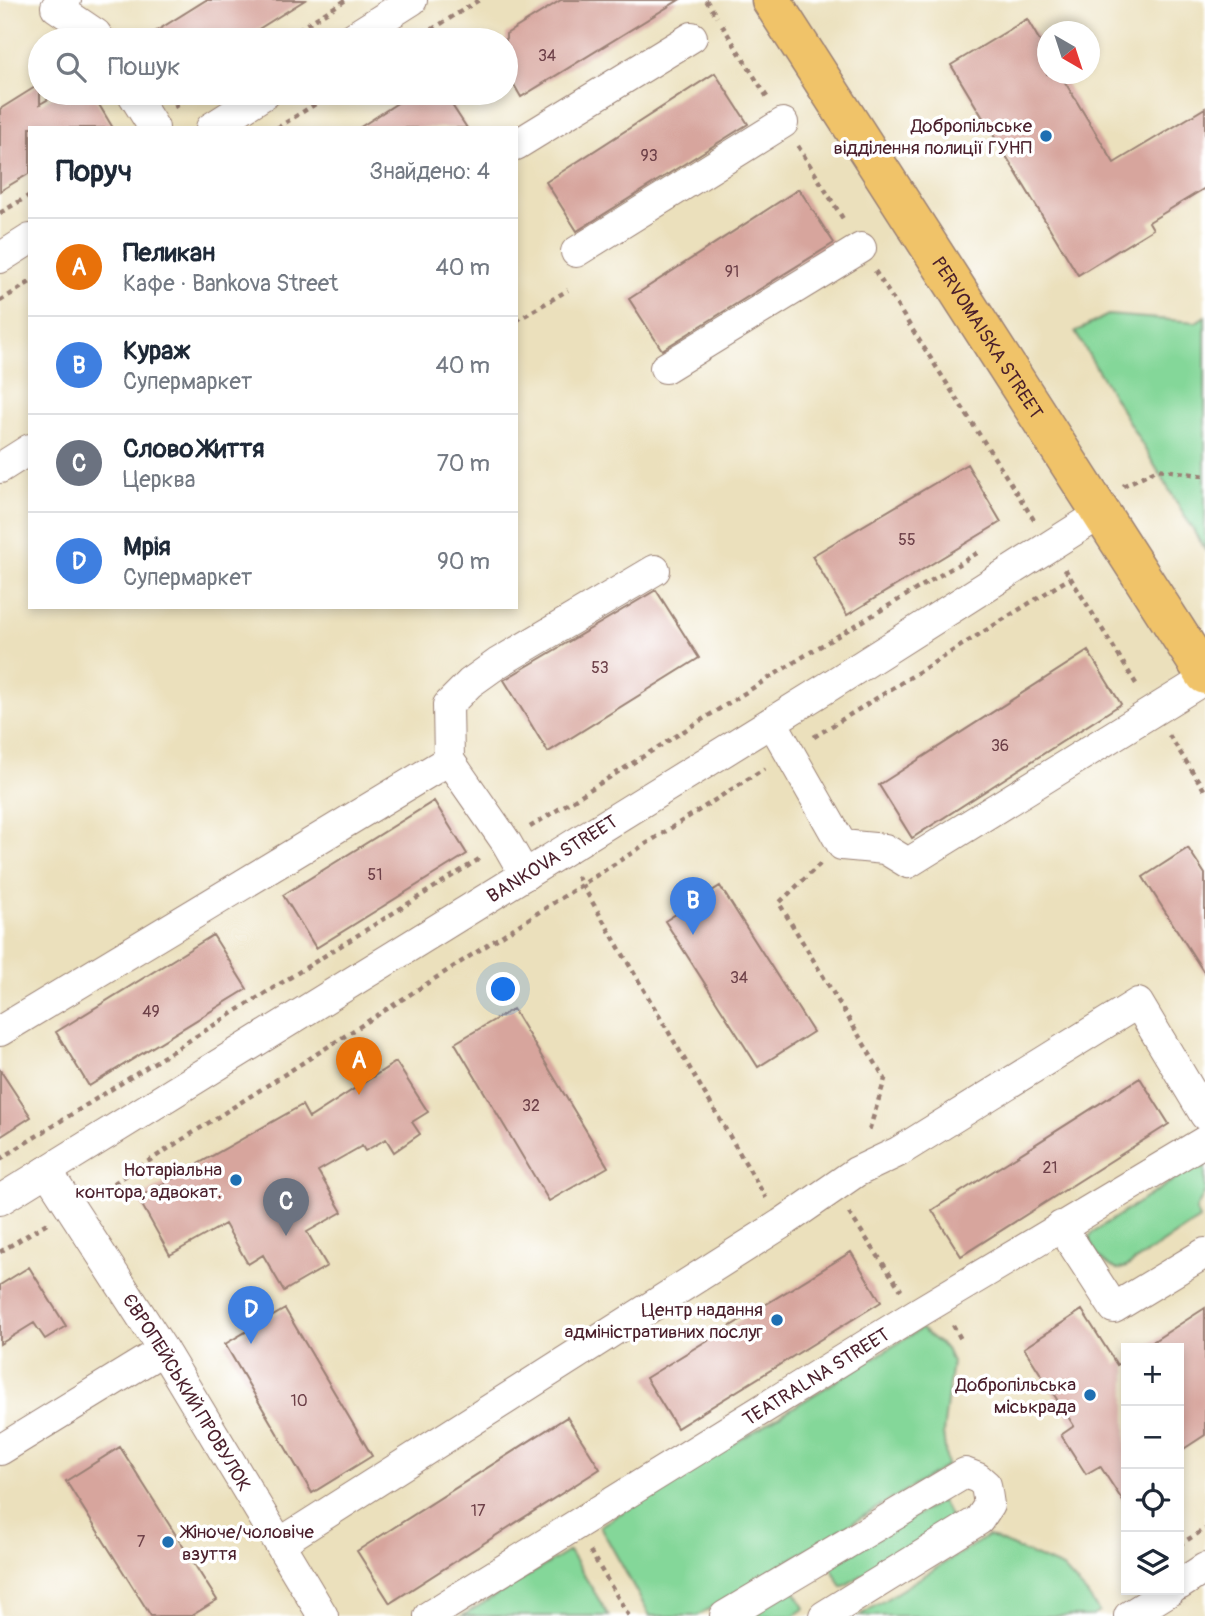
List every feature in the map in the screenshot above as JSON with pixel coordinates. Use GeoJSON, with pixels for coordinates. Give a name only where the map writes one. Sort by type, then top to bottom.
{"type":"FeatureCollection","features":[{"type":"Feature","properties":{"kind":"main road","name":"PERVOMAISKA STREET"},"geometry":{"type":"LineString","coordinates":[[771,0],[1205,677]]}},
{"type":"Feature","properties":{"kind":"street"},"geometry":{"type":"LineString","coordinates":[[368,28],[412,0]]}},
{"type":"Feature","properties":{"kind":"street"},"geometry":{"type":"LineString","coordinates":[[58,2],[89,28]]}},
{"type":"Feature","properties":{"kind":"street"},"geometry":{"type":"LineString","coordinates":[[518,144],[692,37]]}},
{"type":"Feature","properties":{"kind":"street"},"geometry":{"type":"LineString","coordinates":[[140,105],[153,126]]}},
{"type":"Feature","properties":{"kind":"street"},"geometry":{"type":"LineString","coordinates":[[214,126],[247,105]]}},
{"type":"Feature","properties":{"kind":"street"},"geometry":{"type":"LineString","coordinates":[[576,252],[783,123]]}},
{"type":"Feature","properties":{"kind":"street"},"geometry":{"type":"LineString","coordinates":[[0,258],[28,241]]}},
{"type":"Feature","properties":{"kind":"street"},"geometry":{"type":"LineString","coordinates":[[665,368],[861,248]]}},
{"type":"Feature","properties":{"kind":"street"},"geometry":{"type":"LineString","coordinates":[[0,468],[28,450]]}},
{"type":"Feature","properties":{"kind":"street","name":"BANKOVA STREET"},"geometry":{"type":"LineString","coordinates":[[0,1200],[772,722],[1050,545],[1097,508]]}},
{"type":"Feature","properties":{"kind":"street"},"geometry":{"type":"LineString","coordinates":[[525,875],[506,842],[449,760],[448,705],[470,683],[498,663],[655,570]]}},
{"type":"Feature","properties":{"kind":"street"},"geometry":{"type":"LineString","coordinates":[[772,722],[842,845],[884,849],[908,863],[1205,677]]}},
{"type":"Feature","properties":{"kind":"street"},"geometry":{"type":"LineString","coordinates":[[0,1031],[449,760]]}},
{"type":"Feature","properties":{"kind":"street"},"geometry":{"type":"LineString","coordinates":[[279,1544],[781,1224],[856,1172],[898,1152],[1138,1003],[1205,1115]]}},
{"type":"Feature","properties":{"kind":"street","name":"TEATRALNA STREET"},"geometry":{"type":"LineString","coordinates":[[429,1616],[916,1314],[1205,1141]]}},
{"type":"Feature","properties":{"kind":"street","name":"ЄВРОПЕЙСЬКИЙ ПРОВУЛОК"},"geometry":{"type":"LineString","coordinates":[[47,1171],[163,1350],[323,1616]]}},
{"type":"Feature","properties":{"kind":"street"},"geometry":{"type":"LineString","coordinates":[[1062,1226],[1114,1308],[1205,1254]]}},
{"type":"Feature","properties":{"kind":"street"},"geometry":{"type":"LineString","coordinates":[[0,1450],[163,1350]]}},
{"type":"Feature","properties":{"kind":"street"},"geometry":{"type":"LineString","coordinates":[[725,1616],[965,1473],[978,1478],[986,1485],[989,1505],[979,1520],[824,1616]]}},
{"type":"Feature","properties":{"kind":"street"},"geometry":{"type":"LineString","coordinates":[[1184,1582],[1205,1568]]}},
{"type":"Feature","properties":{"kind":"street"},"geometry":{"type":"LineString","coordinates":[[1129,1616],[1163,1595]]}},
{"type":"Feature","properties":{"kind":"path"},"geometry":{"type":"LineString","coordinates":[[300,28],[346,0]]}},
{"type":"Feature","properties":{"kind":"path"},"geometry":{"type":"LineString","coordinates":[[434,28],[479,0]]}},
{"type":"Feature","properties":{"kind":"path"},"geometry":{"type":"LineString","coordinates":[[706,0],[1205,791]]}},
{"type":"Feature","properties":{"kind":"path"},"geometry":{"type":"LineString","coordinates":[[280,126],[313,105]]}},
{"type":"Feature","properties":{"kind":"path"},"geometry":{"type":"LineString","coordinates":[[0,214],[28,196]]}},
{"type":"Feature","properties":{"kind":"path"},"geometry":{"type":"LineString","coordinates":[[0,301],[28,283]]}},
{"type":"Feature","properties":{"kind":"path"},"geometry":{"type":"LineString","coordinates":[[518,320],[568,290]]}},
{"type":"Feature","properties":{"kind":"path"},"geometry":{"type":"LineString","coordinates":[[1097,508],[1158,469],[1205,476]]}},
{"type":"Feature","properties":{"kind":"path"},"geometry":{"type":"LineString","coordinates":[[0,1252],[118,1181],[790,752],[1070,578]]}},
{"type":"Feature","properties":{"kind":"path"},"geometry":{"type":"LineString","coordinates":[[842,845],[802,878],[779,903],[885,1079],[856,1172],[843,1204],[916,1314],[951,1321],[961,1341]]}},
{"type":"Feature","properties":{"kind":"path"},"geometry":{"type":"LineString","coordinates":[[563,851],[781,1224]]}},
{"type":"Feature","properties":{"kind":"path"},"geometry":{"type":"LineString","coordinates":[[575,1526],[629,1616]]}},
{"type":"Feature","properties":{"kind":"path"},"geometry":{"type":"LineString","coordinates":[[1184,1542],[1205,1529]]}},
{"type":"Feature","properties":{"kind":"green space"},"geometry":{"type":"Polygon","coordinates":[[[1108,315],[1196,322],[1205,316],[1205,550],[1075,332],[1108,315]]]}},
{"type":"Feature","properties":{"kind":"green space"},"geometry":{"type":"Polygon","coordinates":[[[1205,1160],[1205,1191],[1196,1210],[1199,1219],[1126,1267],[1118,1270],[1100,1258],[1089,1239],[1093,1232],[1205,1160]]]}},
{"type":"Feature","properties":{"kind":"green space"},"geometry":{"type":"Polygon","coordinates":[[[921,1329],[946,1349],[952,1362],[943,1433],[947,1466],[697,1616],[650,1616],[600,1526],[921,1329]]]}},
{"type":"Feature","properties":{"kind":"green space"},"geometry":{"type":"Polygon","coordinates":[[[941,1501],[953,1521],[842,1587],[830,1566],[941,1501]]]}},
{"type":"Feature","properties":{"kind":"green space"},"geometry":{"type":"Polygon","coordinates":[[[988,1536],[1063,1568],[1087,1594],[1099,1612],[1092,1616],[859,1616],[988,1536]]]}},
{"type":"Feature","properties":{"kind":"green space"},"geometry":{"type":"Polygon","coordinates":[[[569,1551],[609,1616],[462,1616],[569,1551]]]}},
{"type":"Feature","properties":{"kind":"green space"},"geometry":{"type":"Polygon","coordinates":[[[793,1589],[805,1608],[793,1616],[748,1616],[793,1589]]]}},
{"type":"Feature","properties":{"kind":"building"},"geometry":{"type":"Polygon","coordinates":[[[206,0],[305,0],[260,28],[161,28],[206,0]]]}},
{"type":"Feature","properties":{"kind":"building"},"geometry":{"type":"Polygon","coordinates":[[[561,0],[679,0],[521,97],[518,92],[518,28],[516,28],[561,0]]]}},
{"type":"Feature","properties":{"kind":"building","name":"Добропільське відділення полиції ГУНП"},"geometry":{"type":"Polygon","coordinates":[[[1027,19],[1037,36],[1037,84],[1066,84],[1114,163],[1205,108],[1205,188],[1149,222],[1153,229],[1078,275],[951,65],[1027,19]]]}},
{"type":"Feature","properties":{"kind":"building"},"geometry":{"type":"Polygon","coordinates":[[[715,73],[748,124],[577,231],[546,182],[715,73]]]}},
{"type":"Feature","properties":{"kind":"building"},"geometry":{"type":"Polygon","coordinates":[[[28,92],[28,105],[99,105],[112,126],[28,126],[28,174],[0,191],[0,109],[28,92]]]}},
{"type":"Feature","properties":{"kind":"building"},"geometry":{"type":"Polygon","coordinates":[[[394,105],[452,105],[466,126],[362,126],[394,105]]]}},
{"type":"Feature","properties":{"kind":"building"},"geometry":{"type":"Polygon","coordinates":[[[799,189],[834,243],[662,350],[629,299],[799,189]]]}},
{"type":"Feature","properties":{"kind":"building"},"geometry":{"type":"Polygon","coordinates":[[[967,464],[1001,522],[847,615],[812,556],[967,464]]]}},
{"type":"Feature","properties":{"kind":"building"},"geometry":{"type":"Polygon","coordinates":[[[656,590],[699,658],[548,752],[504,680],[656,590]]]}},
{"type":"Feature","properties":{"kind":"building"},"geometry":{"type":"Polygon","coordinates":[[[1088,651],[1121,704],[912,838],[879,785],[1088,651]]]}},
{"type":"Feature","properties":{"kind":"building"},"geometry":{"type":"Polygon","coordinates":[[[434,801],[467,854],[316,948],[283,895],[434,801]]]}},
{"type":"Feature","properties":{"kind":"building"},"geometry":{"type":"Polygon","coordinates":[[[1188,848],[1205,874],[1205,974],[1143,877],[1188,848]]]}},
{"type":"Feature","properties":{"kind":"building"},"geometry":{"type":"Polygon","coordinates":[[[720,886],[813,1032],[758,1067],[665,921],[720,886]]]}},
{"type":"Feature","properties":{"kind":"building"},"geometry":{"type":"Polygon","coordinates":[[[213,935],[247,989],[89,1086],[56,1032],[213,935]]]}},
{"type":"Feature","properties":{"kind":"building"},"geometry":{"type":"Polygon","coordinates":[[[513,1009],[608,1167],[549,1201],[455,1043],[513,1009]]]}},
{"type":"Feature","properties":{"kind":"building"},"geometry":{"type":"Polygon","coordinates":[[[396,1062],[428,1112],[412,1122],[420,1134],[394,1152],[386,1139],[365,1151],[362,1146],[318,1171],[342,1212],[307,1232],[327,1266],[284,1291],[263,1255],[248,1264],[225,1224],[170,1255],[138,1198],[302,1105],[309,1118],[396,1062]]]}},
{"type":"Feature","properties":{"kind":"building"},"geometry":{"type":"Polygon","coordinates":[[[0,1070],[31,1117],[0,1137],[0,1070]]]}},
{"type":"Feature","properties":{"kind":"building"},"geometry":{"type":"Polygon","coordinates":[[[1140,1078],[1169,1124],[961,1256],[932,1210],[1140,1078]]]}},
{"type":"Feature","properties":{"kind":"building"},"geometry":{"type":"Polygon","coordinates":[[[851,1252],[881,1302],[677,1428],[646,1378],[851,1252]]]}},
{"type":"Feature","properties":{"kind":"building"},"geometry":{"type":"Polygon","coordinates":[[[29,1267],[66,1326],[45,1339],[34,1323],[0,1344],[0,1285],[29,1267]]]}},
{"type":"Feature","properties":{"kind":"building"},"geometry":{"type":"Polygon","coordinates":[[[1205,1308],[1205,1435],[1184,1449],[1184,1343],[1151,1343],[1205,1308]]]}},
{"type":"Feature","properties":{"kind":"building"},"geometry":{"type":"Polygon","coordinates":[[[285,1309],[372,1456],[312,1493],[225,1344],[285,1309]]]}},
{"type":"Feature","properties":{"kind":"building","name":"Добропільська міськрада"},"geometry":{"type":"Polygon","coordinates":[[[1082,1310],[1117,1365],[1121,1362],[1121,1498],[1100,1466],[1086,1474],[1061,1435],[1074,1426],[1024,1348],[1082,1310]]]}},
{"type":"Feature","properties":{"kind":"building"},"geometry":{"type":"Polygon","coordinates":[[[567,1417],[600,1469],[390,1603],[357,1551],[567,1417]]]}},
{"type":"Feature","properties":{"kind":"building"},"geometry":{"type":"Polygon","coordinates":[[[120,1447],[217,1600],[191,1616],[151,1616],[66,1481],[120,1447]]]}},
{"type":"Feature","properties":{"kind":"place","name":"Добропільське відділення полиції ГУНП"},"geometry":{"type":"Point","coordinates":[1046,136]}},
{"type":"Feature","properties":{"kind":"place","name":"Кураж"},"geometry":{"type":"Point","coordinates":[693,935]}},
{"type":"Feature","properties":{"kind":"place","name":"Пеликан"},"geometry":{"type":"Point","coordinates":[359,1095]}},
{"type":"Feature","properties":{"kind":"place","name":"Нотаріальна контора, адвокат."},"geometry":{"type":"Point","coordinates":[236,1180]}},
{"type":"Feature","properties":{"kind":"place","name":"Слово Життя"},"geometry":{"type":"Point","coordinates":[286,1236]}},
{"type":"Feature","properties":{"kind":"place","name":"Центр надання адміністративних послуг"},"geometry":{"type":"Point","coordinates":[777,1320]}},
{"type":"Feature","properties":{"kind":"place","name":"Мрія"},"geometry":{"type":"Point","coordinates":[251,1344]}},
{"type":"Feature","properties":{"kind":"place","name":"Добропільська міськрада"},"geometry":{"type":"Point","coordinates":[1090,1395]}},
{"type":"Feature","properties":{"kind":"place","name":"Жіноче/чоловіче взуття"},"geometry":{"type":"Point","coordinates":[168,1542]}}]}
